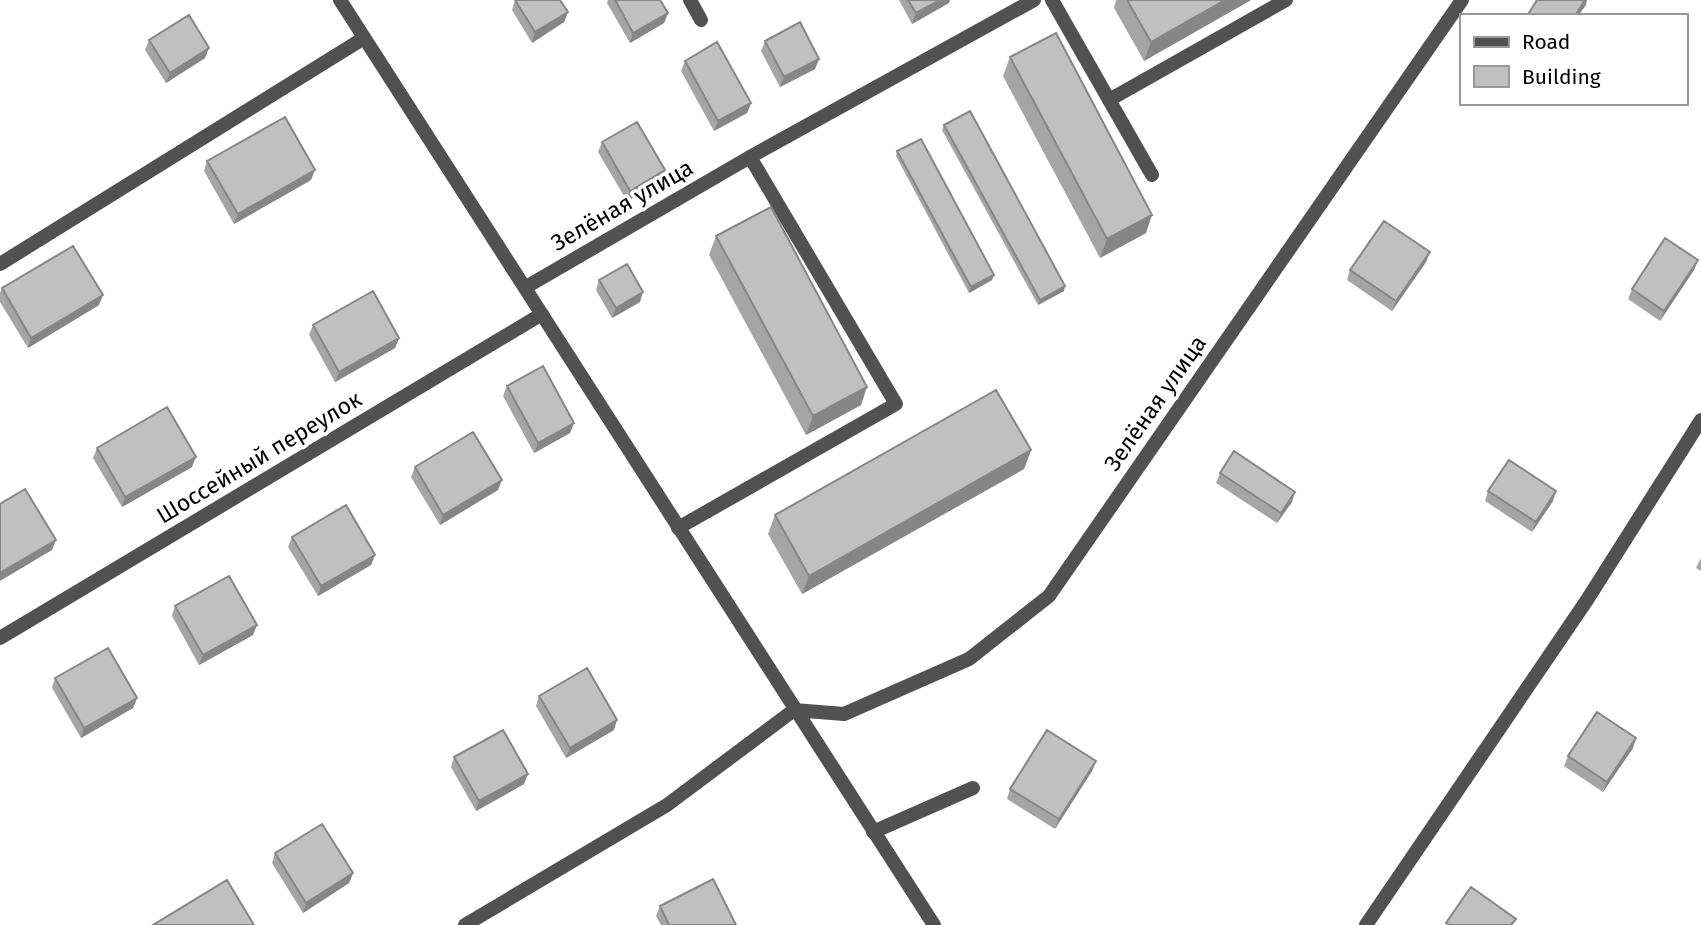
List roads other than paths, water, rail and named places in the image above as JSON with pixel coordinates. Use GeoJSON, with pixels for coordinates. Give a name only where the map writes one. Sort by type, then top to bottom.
{"type":"FeatureCollection","features":[{"type":"Feature","properties":{"kind":"street"},"geometry":{"type":"LineString","coordinates":[[341,0],[934,925]]}},
{"type":"Feature","properties":{"kind":"street"},"geometry":{"type":"LineString","coordinates":[[690,0],[701,20]]}},
{"type":"Feature","properties":{"kind":"street","name":"Зелёная улица"},"geometry":{"type":"LineString","coordinates":[[526,287],[750,157],[1034,0]]}},
{"type":"Feature","properties":{"kind":"street"},"geometry":{"type":"LineString","coordinates":[[1052,0],[1152,175]]}},
{"type":"Feature","properties":{"kind":"street"},"geometry":{"type":"LineString","coordinates":[[1109,100],[1286,0]]}},
{"type":"Feature","properties":{"kind":"street","name":"Зелёная улица"},"geometry":{"type":"LineString","coordinates":[[794,710],[844,713],[969,659],[1049,596],[1462,0]]}},
{"type":"Feature","properties":{"kind":"street"},"geometry":{"type":"LineString","coordinates":[[0,264],[364,38]]}},
{"type":"Feature","properties":{"kind":"street"},"geometry":{"type":"LineString","coordinates":[[678,528],[896,404],[750,157]]}},
{"type":"Feature","properties":{"kind":"street","name":"Шоссейный переулок"},"geometry":{"type":"LineString","coordinates":[[0,638],[542,314]]}},
{"type":"Feature","properties":{"kind":"street"},"geometry":{"type":"LineString","coordinates":[[1366,925],[1587,600],[1701,420]]}},
{"type":"Feature","properties":{"kind":"street"},"geometry":{"type":"LineString","coordinates":[[465,925],[667,805],[794,710]]}},
{"type":"Feature","properties":{"kind":"street"},"geometry":{"type":"LineString","coordinates":[[873,832],[973,788]]}}]}
